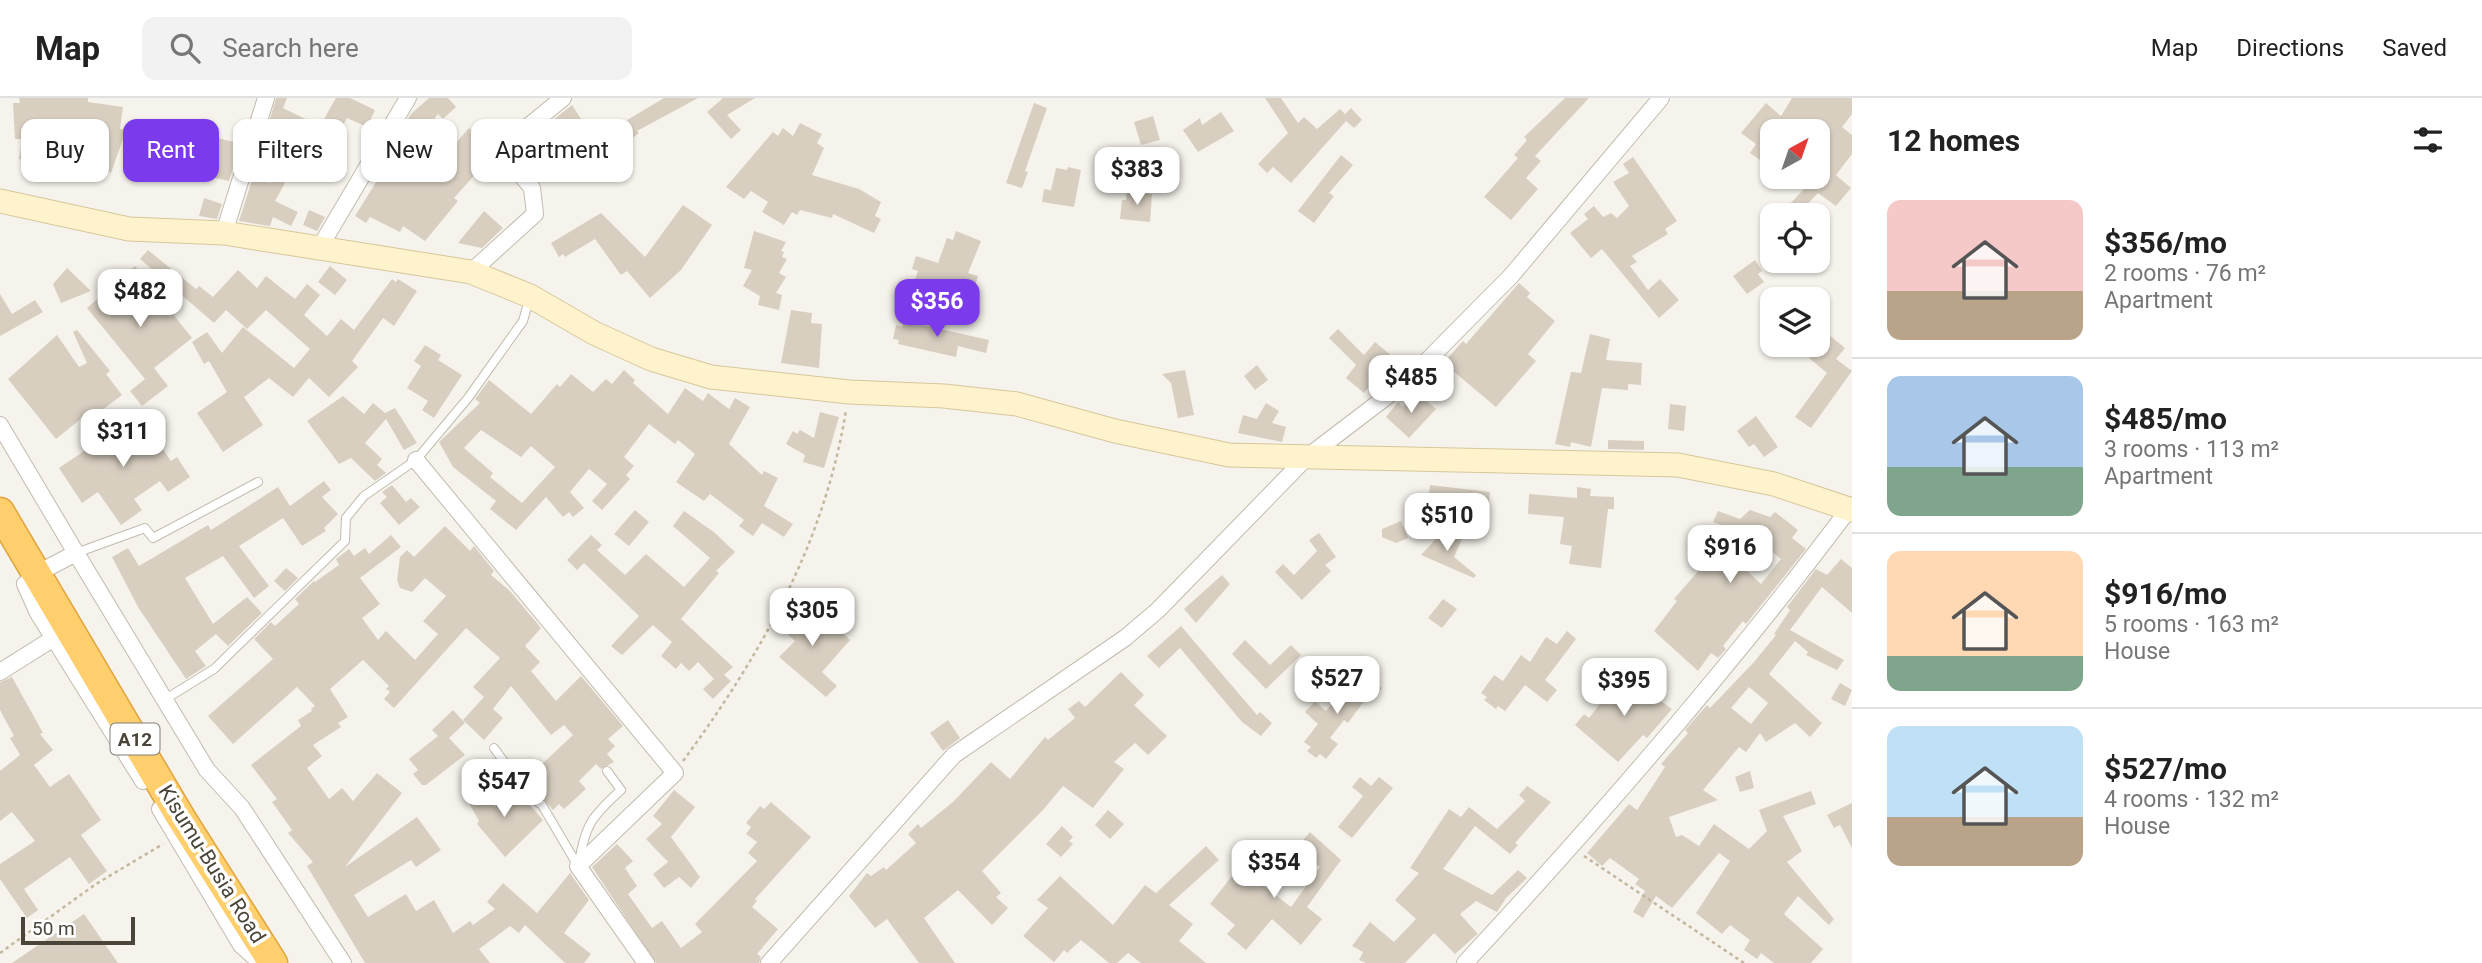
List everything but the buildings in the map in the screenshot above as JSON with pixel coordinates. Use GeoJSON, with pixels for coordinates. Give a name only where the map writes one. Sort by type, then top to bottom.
{"type":"FeatureCollection","features":[{"type":"Feature","properties":{"kind":"highway","name":"Kisumu-Busia Road"},"geometry":{"type":"LineString","coordinates":[[0,512],[188,828],[271,960]]}},
{"type":"Feature","properties":{"kind":"street"},"geometry":{"type":"LineString","coordinates":[[224,233],[267,98]]}},
{"type":"Feature","properties":{"kind":"street"},"geometry":{"type":"LineString","coordinates":[[320,247],[408,98]]}},
{"type":"Feature","properties":{"kind":"street"},"geometry":{"type":"LineString","coordinates":[[471,272],[535,214],[533,188],[508,159],[508,143],[563,98]]}},
{"type":"Feature","properties":{"kind":"street"},"geometry":{"type":"LineString","coordinates":[[769,963],[954,755],[1125,638],[1158,610],[1306,458],[1407,382],[1511,276],[1661,98]]}},
{"type":"Feature","properties":{"kind":"street"},"geometry":{"type":"LineString","coordinates":[[0,201],[129,229],[224,233],[471,272],[530,296],[594,333],[650,359],[711,377],[849,392],[944,396],[1017,404],[1115,431],[1229,454],[1306,458],[1678,465],[1774,484],[1851,510],[1772,611],[1573,848],[1465,963]]}},
{"type":"Feature","properties":{"kind":"street"},"geometry":{"type":"LineString","coordinates":[[0,425],[208,771],[242,808],[343,963]]}},
{"type":"Feature","properties":{"kind":"street"},"geometry":{"type":"LineString","coordinates":[[416,460],[675,772],[578,866],[646,963]]}},
{"type":"Feature","properties":{"kind":"street"},"geometry":{"type":"LineString","coordinates":[[76,553],[38,573],[25,584],[54,638],[241,946],[259,961],[271,960]]}},
{"type":"Feature","properties":{"kind":"street"},"geometry":{"type":"LineString","coordinates":[[0,672],[54,638]]}},
{"type":"Feature","properties":{"kind":"lane"},"geometry":{"type":"LineString","coordinates":[[164,700],[214,668],[345,541],[346,518],[364,496],[416,460],[468,398],[523,321],[530,296]]}},
{"type":"Feature","properties":{"kind":"lane"},"geometry":{"type":"LineString","coordinates":[[76,553],[145,527],[153,538],[258,482]]}},
{"type":"Feature","properties":{"kind":"lane"},"geometry":{"type":"LineString","coordinates":[[494,748],[528,795],[542,806],[578,866]]}},
{"type":"Feature","properties":{"kind":"lane"},"geometry":{"type":"LineString","coordinates":[[578,866],[583,840],[595,814],[621,790],[607,771]]}},
{"type":"Feature","properties":{"kind":"path"},"geometry":{"type":"LineString","coordinates":[[675,772],[729,699],[788,596],[823,512],[840,452],[849,392]]}},
{"type":"Feature","properties":{"kind":"path"},"geometry":{"type":"LineString","coordinates":[[0,953],[96,884],[176,837]]}},
{"type":"Feature","properties":{"kind":"path"},"geometry":{"type":"LineString","coordinates":[[1573,848],[1744,963]]}}]}
